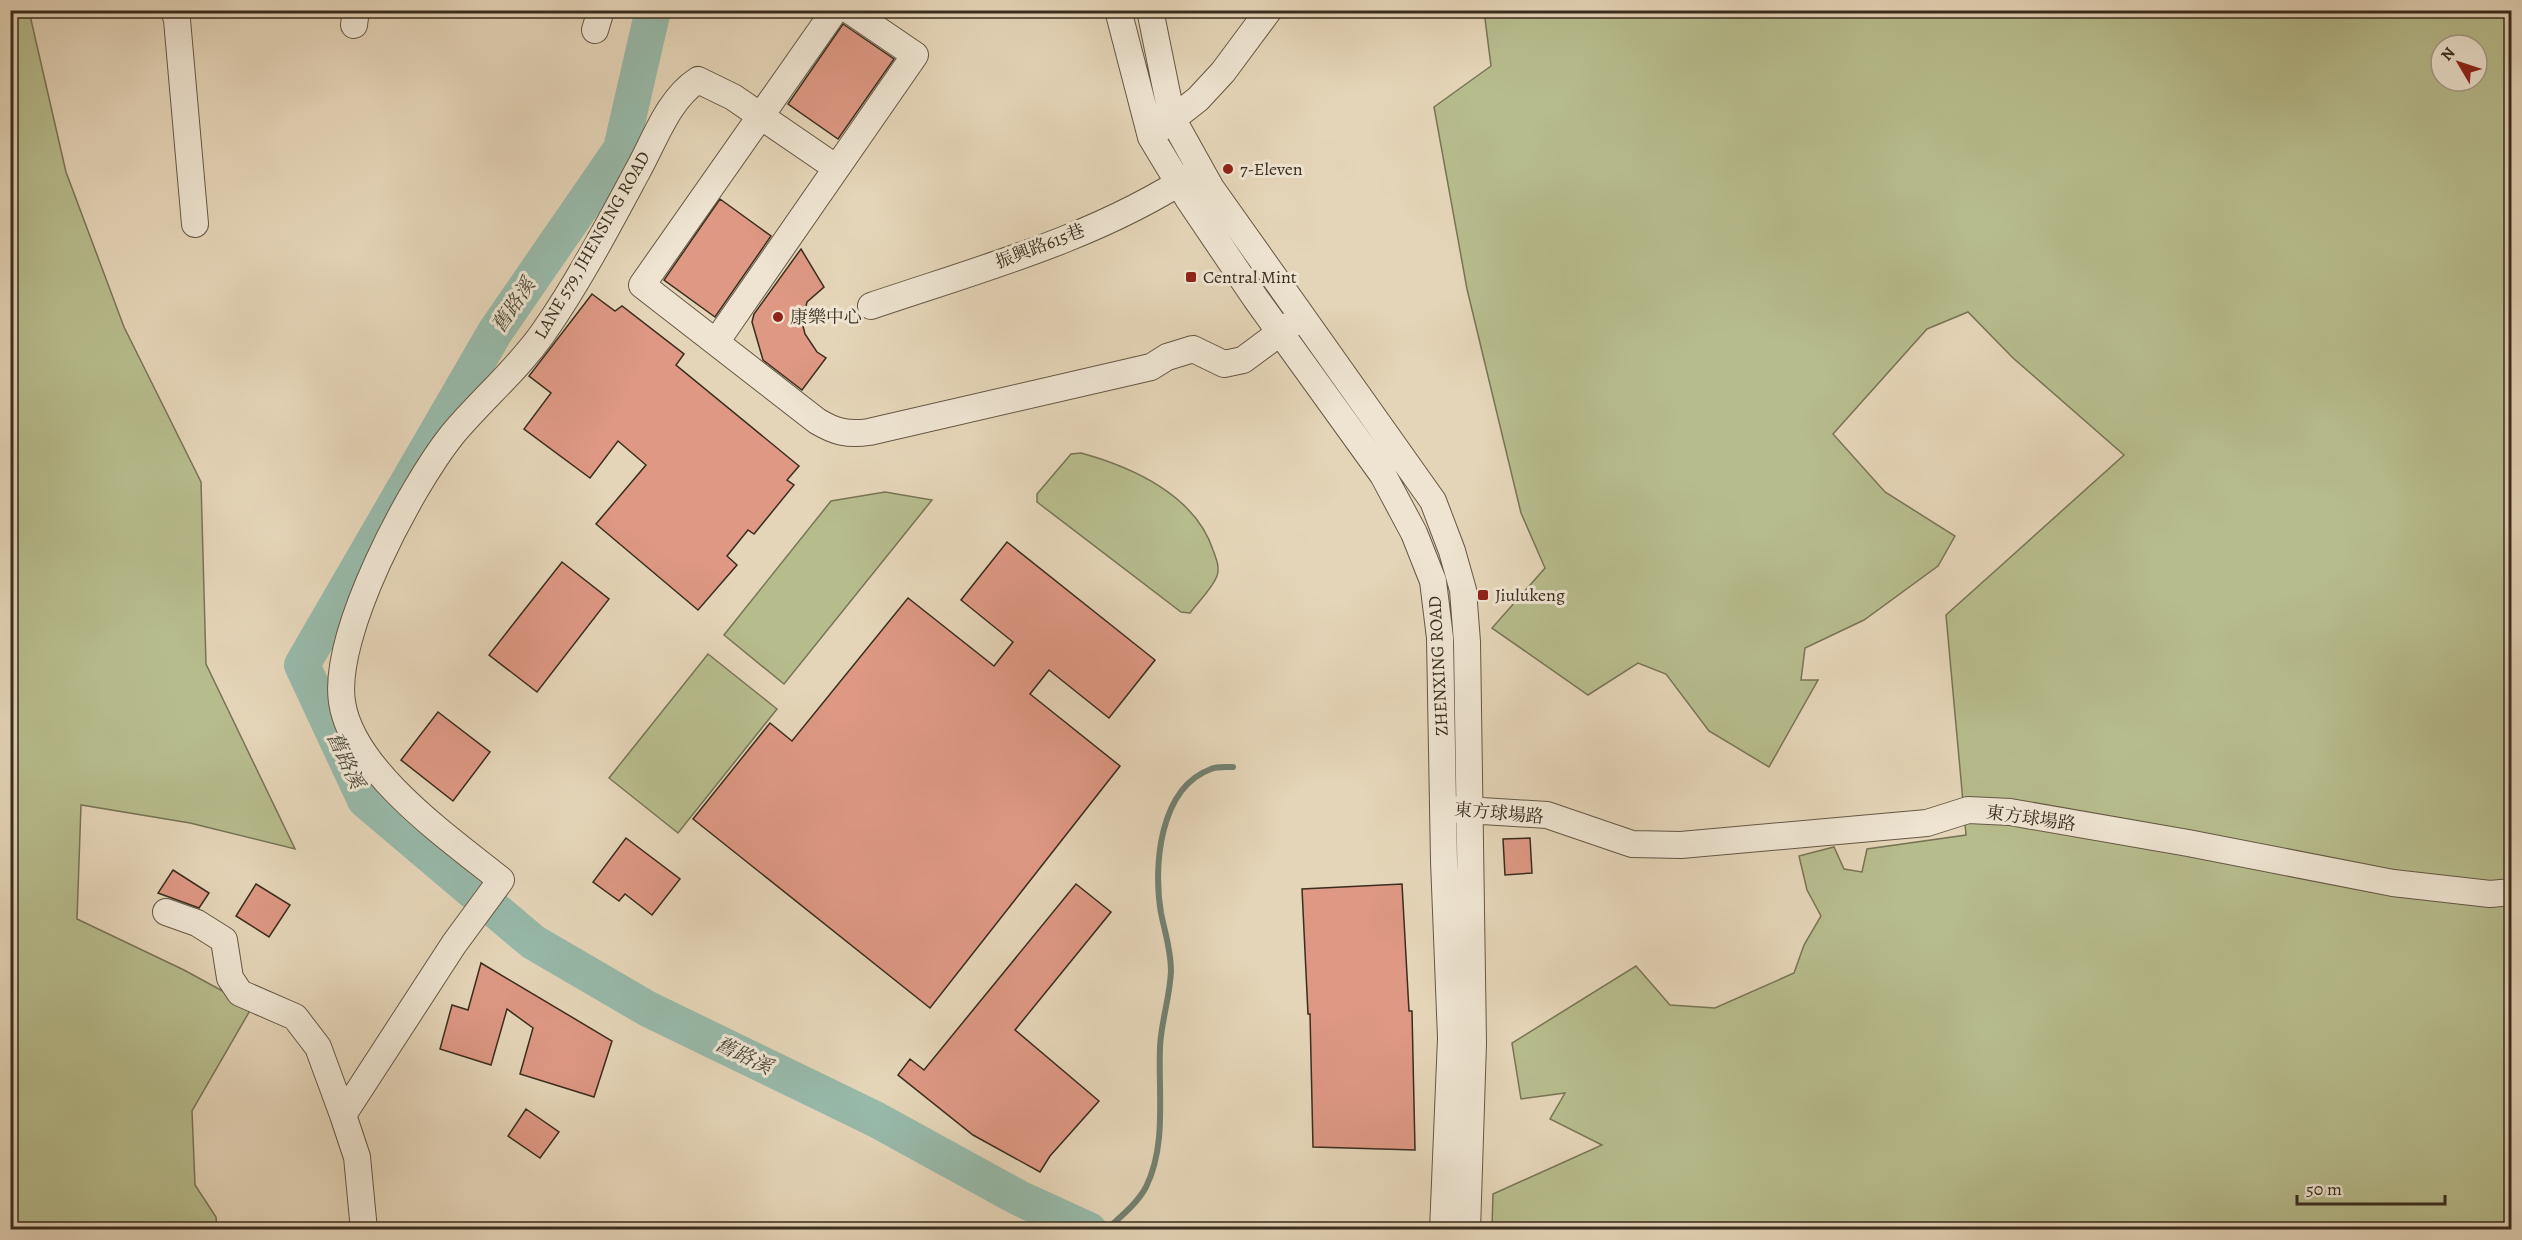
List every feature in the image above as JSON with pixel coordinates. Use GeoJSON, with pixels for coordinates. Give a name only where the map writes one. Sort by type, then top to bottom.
{"type":"FeatureCollection","features":[{"type":"Feature","properties":{"kind":"street"},"geometry":{"type":"LineString","coordinates":[[174,10],[195,224]]}},
{"type":"Feature","properties":{"kind":"street"},"geometry":{"type":"LineString","coordinates":[[835,10],[642,285],[817,422],[834,431],[852,435],[1151,368],[1167,357],[1193,349],[1224,364],[1243,360],[1303,316]]}},
{"type":"Feature","properties":{"kind":"street"},"geometry":{"type":"LineString","coordinates":[[716,342],[915,55],[849,10]]}},
{"type":"Feature","properties":{"kind":"street","name":"ZHENXING ROAD"},"geometry":{"type":"LineString","coordinates":[[1118,10],[1151,136],[1179,183],[1280,333],[1383,475],[1414,533],[1433,581],[1456,809],[1473,1043],[1467,1230]]}},
{"type":"Feature","properties":{"kind":"street","name":"ZHENXING ROAD"},"geometry":{"type":"LineString","coordinates":[[1150,10],[1172,118],[1201,169],[1433,501],[1452,551],[1463,590],[1467,642],[1456,809],[1451,1038],[1443,1230]]}},
{"type":"Feature","properties":{"kind":"street"},"geometry":{"type":"LineString","coordinates":[[1151,136],[1197,99],[1223,72],[1269,10]]}},
{"type":"Feature","properties":{"kind":"street","name":"LANE 579, JHENSING ROAD"},"geometry":{"type":"LineString","coordinates":[[343,1116],[454,944],[501,880],[421,815],[367,759],[342,704],[340,676],[350,637],[368,586],[409,501],[452,436],[543,333],[659,129],[687,87],[698,80],[733,97],[835,168]]}},
{"type":"Feature","properties":{"kind":"street","name":"振興路615巷"},"geometry":{"type":"LineString","coordinates":[[871,306],[1059,242],[1179,183],[1201,169]]}},
{"type":"Feature","properties":{"kind":"street","name":"東方球場路"},"geometry":{"type":"LineString","coordinates":[[1456,809],[1547,815],[1632,844],[1662,844],[1927,823],[1968,810],[2010,812],[2188,843],[2393,883],[2490,894],[2511,892]]}},
{"type":"Feature","properties":{"kind":"street"},"geometry":{"type":"LineString","coordinates":[[166,912],[197,923],[224,940],[230,978],[240,993],[295,1017],[318,1047],[357,1157],[364,1230]]}},
{"type":"Feature","properties":{"kind":"path"},"geometry":{"type":"LineString","coordinates":[[2483,1230],[2511,1228]]}},
{"type":"Feature","properties":{"kind":"green space"},"geometry":{"type":"Polygon","coordinates":[[[10,11],[29,11],[66,172],[124,327],[201,482],[206,664],[295,849],[190,823],[81,805],[77,919],[184,970],[252,1007],[192,1111],[195,1185],[216,1217],[217,1229],[11,1229],[10,11]]]}},
{"type":"Feature","properties":{"kind":"green space"},"geometry":{"type":"Polygon","coordinates":[[[1484,11],[2511,11],[2511,1229],[1492,1229],[1493,1194],[1602,1145],[1550,1119],[1565,1093],[1521,1099],[1512,1043],[1636,966],[1670,1005],[1715,1008],[1794,973],[1804,945],[1821,916],[1807,890],[1799,856],[1834,847],[1844,869],[1862,872],[1867,849],[1966,835],[1946,615],[2124,455],[2013,358],[1968,312],[1927,329],[1833,434],[1885,492],[1955,536],[1938,566],[1864,620],[1805,648],[1801,680],[1818,680],[1769,767],[1709,731],[1666,674],[1638,663],[1588,695],[1492,628],[1545,568],[1521,513],[1467,289],[1434,107],[1491,66],[1484,11]]]}},
{"type":"Feature","properties":{"kind":"green space"},"geometry":{"type":"Polygon","coordinates":[[[1081,453],[1121,466],[1159,486],[1192,514],[1204,531],[1216,559],[1218,573],[1212,586],[1190,613],[1181,612],[1037,502],[1037,494],[1071,454],[1081,453]]]}},
{"type":"Feature","properties":{"kind":"green space"},"geometry":{"type":"Polygon","coordinates":[[[885,492],[932,500],[784,684],[724,635],[831,501],[885,492]]]}},
{"type":"Feature","properties":{"kind":"green space"},"geometry":{"type":"Polygon","coordinates":[[[708,654],[777,709],[678,833],[609,778],[708,654]]]}},
{"type":"Feature","properties":{"kind":"building"},"geometry":{"type":"Polygon","coordinates":[[[843,24],[894,59],[838,139],[788,104],[843,24]]]}},
{"type":"Feature","properties":{"kind":"building"},"geometry":{"type":"Polygon","coordinates":[[[720,199],[771,236],[715,317],[664,280],[720,199]]]}},
{"type":"Feature","properties":{"kind":"building","name":"康樂中心"},"geometry":{"type":"Polygon","coordinates":[[[801,249],[824,287],[807,302],[802,322],[805,334],[817,352],[826,358],[802,390],[763,360],[752,322],[754,314],[801,249]]]}},
{"type":"Feature","properties":{"kind":"building"},"geometry":{"type":"Polygon","coordinates":[[[592,294],[615,311],[622,306],[684,354],[676,365],[799,466],[787,480],[794,485],[754,534],[748,530],[727,556],[737,565],[698,610],[596,524],[646,465],[618,441],[590,478],[524,429],[551,393],[529,376],[592,294]]]}},
{"type":"Feature","properties":{"kind":"building"},"geometry":{"type":"Polygon","coordinates":[[[1007,542],[1155,660],[1109,718],[1049,670],[1030,694],[1120,766],[930,1008],[693,819],[770,723],[792,741],[908,598],[994,666],[1013,642],[961,600],[1007,542]]]}},
{"type":"Feature","properties":{"kind":"building"},"geometry":{"type":"Polygon","coordinates":[[[562,562],[609,599],[537,692],[489,655],[562,562]]]}},
{"type":"Feature","properties":{"kind":"building"},"geometry":{"type":"Polygon","coordinates":[[[438,712],[490,752],[453,801],[401,760],[438,712]]]}},
{"type":"Feature","properties":{"kind":"building"},"geometry":{"type":"Polygon","coordinates":[[[626,838],[680,879],[652,915],[625,894],[619,901],[593,882],[626,838]]]}},
{"type":"Feature","properties":{"kind":"building"},"geometry":{"type":"Polygon","coordinates":[[[1530,838],[1532,873],[1505,875],[1503,839],[1530,838]]]}},
{"type":"Feature","properties":{"kind":"building"},"geometry":{"type":"Polygon","coordinates":[[[173,870],[209,893],[199,908],[158,893],[173,870]]]}},
{"type":"Feature","properties":{"kind":"building"},"geometry":{"type":"Polygon","coordinates":[[[256,884],[290,905],[269,937],[236,916],[256,884]]]}},
{"type":"Feature","properties":{"kind":"building"},"geometry":{"type":"Polygon","coordinates":[[[1076,884],[1111,912],[1015,1030],[1099,1101],[1050,1156],[1040,1172],[973,1135],[898,1075],[910,1059],[924,1070],[1076,884]]]}},
{"type":"Feature","properties":{"kind":"building"},"geometry":{"type":"Polygon","coordinates":[[[1402,884],[1409,1011],[1412,1011],[1415,1150],[1313,1147],[1310,1014],[1308,1014],[1302,889],[1402,884]]]}},
{"type":"Feature","properties":{"kind":"building"},"geometry":{"type":"Polygon","coordinates":[[[481,963],[612,1041],[594,1097],[520,1074],[533,1028],[507,1009],[491,1065],[440,1049],[452,1005],[468,1010],[481,963]]]}},
{"type":"Feature","properties":{"kind":"building"},"geometry":{"type":"Polygon","coordinates":[[[526,1109],[559,1132],[540,1158],[508,1136],[526,1109]]]}},
{"type":"Feature","properties":{"kind":"waterway","name":"舊路溪"},"geometry":{"type":"LineString","coordinates":[[653,10],[621,149],[495,332],[302,665],[365,800],[533,942],[648,1009],[875,1119],[1019,1198],[1089,1230]]}},
{"type":"Feature","properties":{"kind":"waterway"},"geometry":{"type":"LineString","coordinates":[[1106,1230],[1138,1199],[1153,1171],[1157,1154],[1161,1038],[1171,971],[1159,894],[1158,874],[1164,831],[1170,811],[1180,793],[1194,779],[1213,768],[1233,767]]}},
{"type":"Feature","properties":{"kind":"place","name":"7-Eleven"},"geometry":{"type":"Point","coordinates":[1228,169]}},
{"type":"Feature","properties":{"kind":"place","name":"Central Mint"},"geometry":{"type":"Point","coordinates":[1191,277]}},
{"type":"Feature","properties":{"kind":"place","name":"康樂中心"},"geometry":{"type":"Point","coordinates":[778,317]}},
{"type":"Feature","properties":{"kind":"place","name":"Jiulukeng"},"geometry":{"type":"Point","coordinates":[1483,595]}}]}
